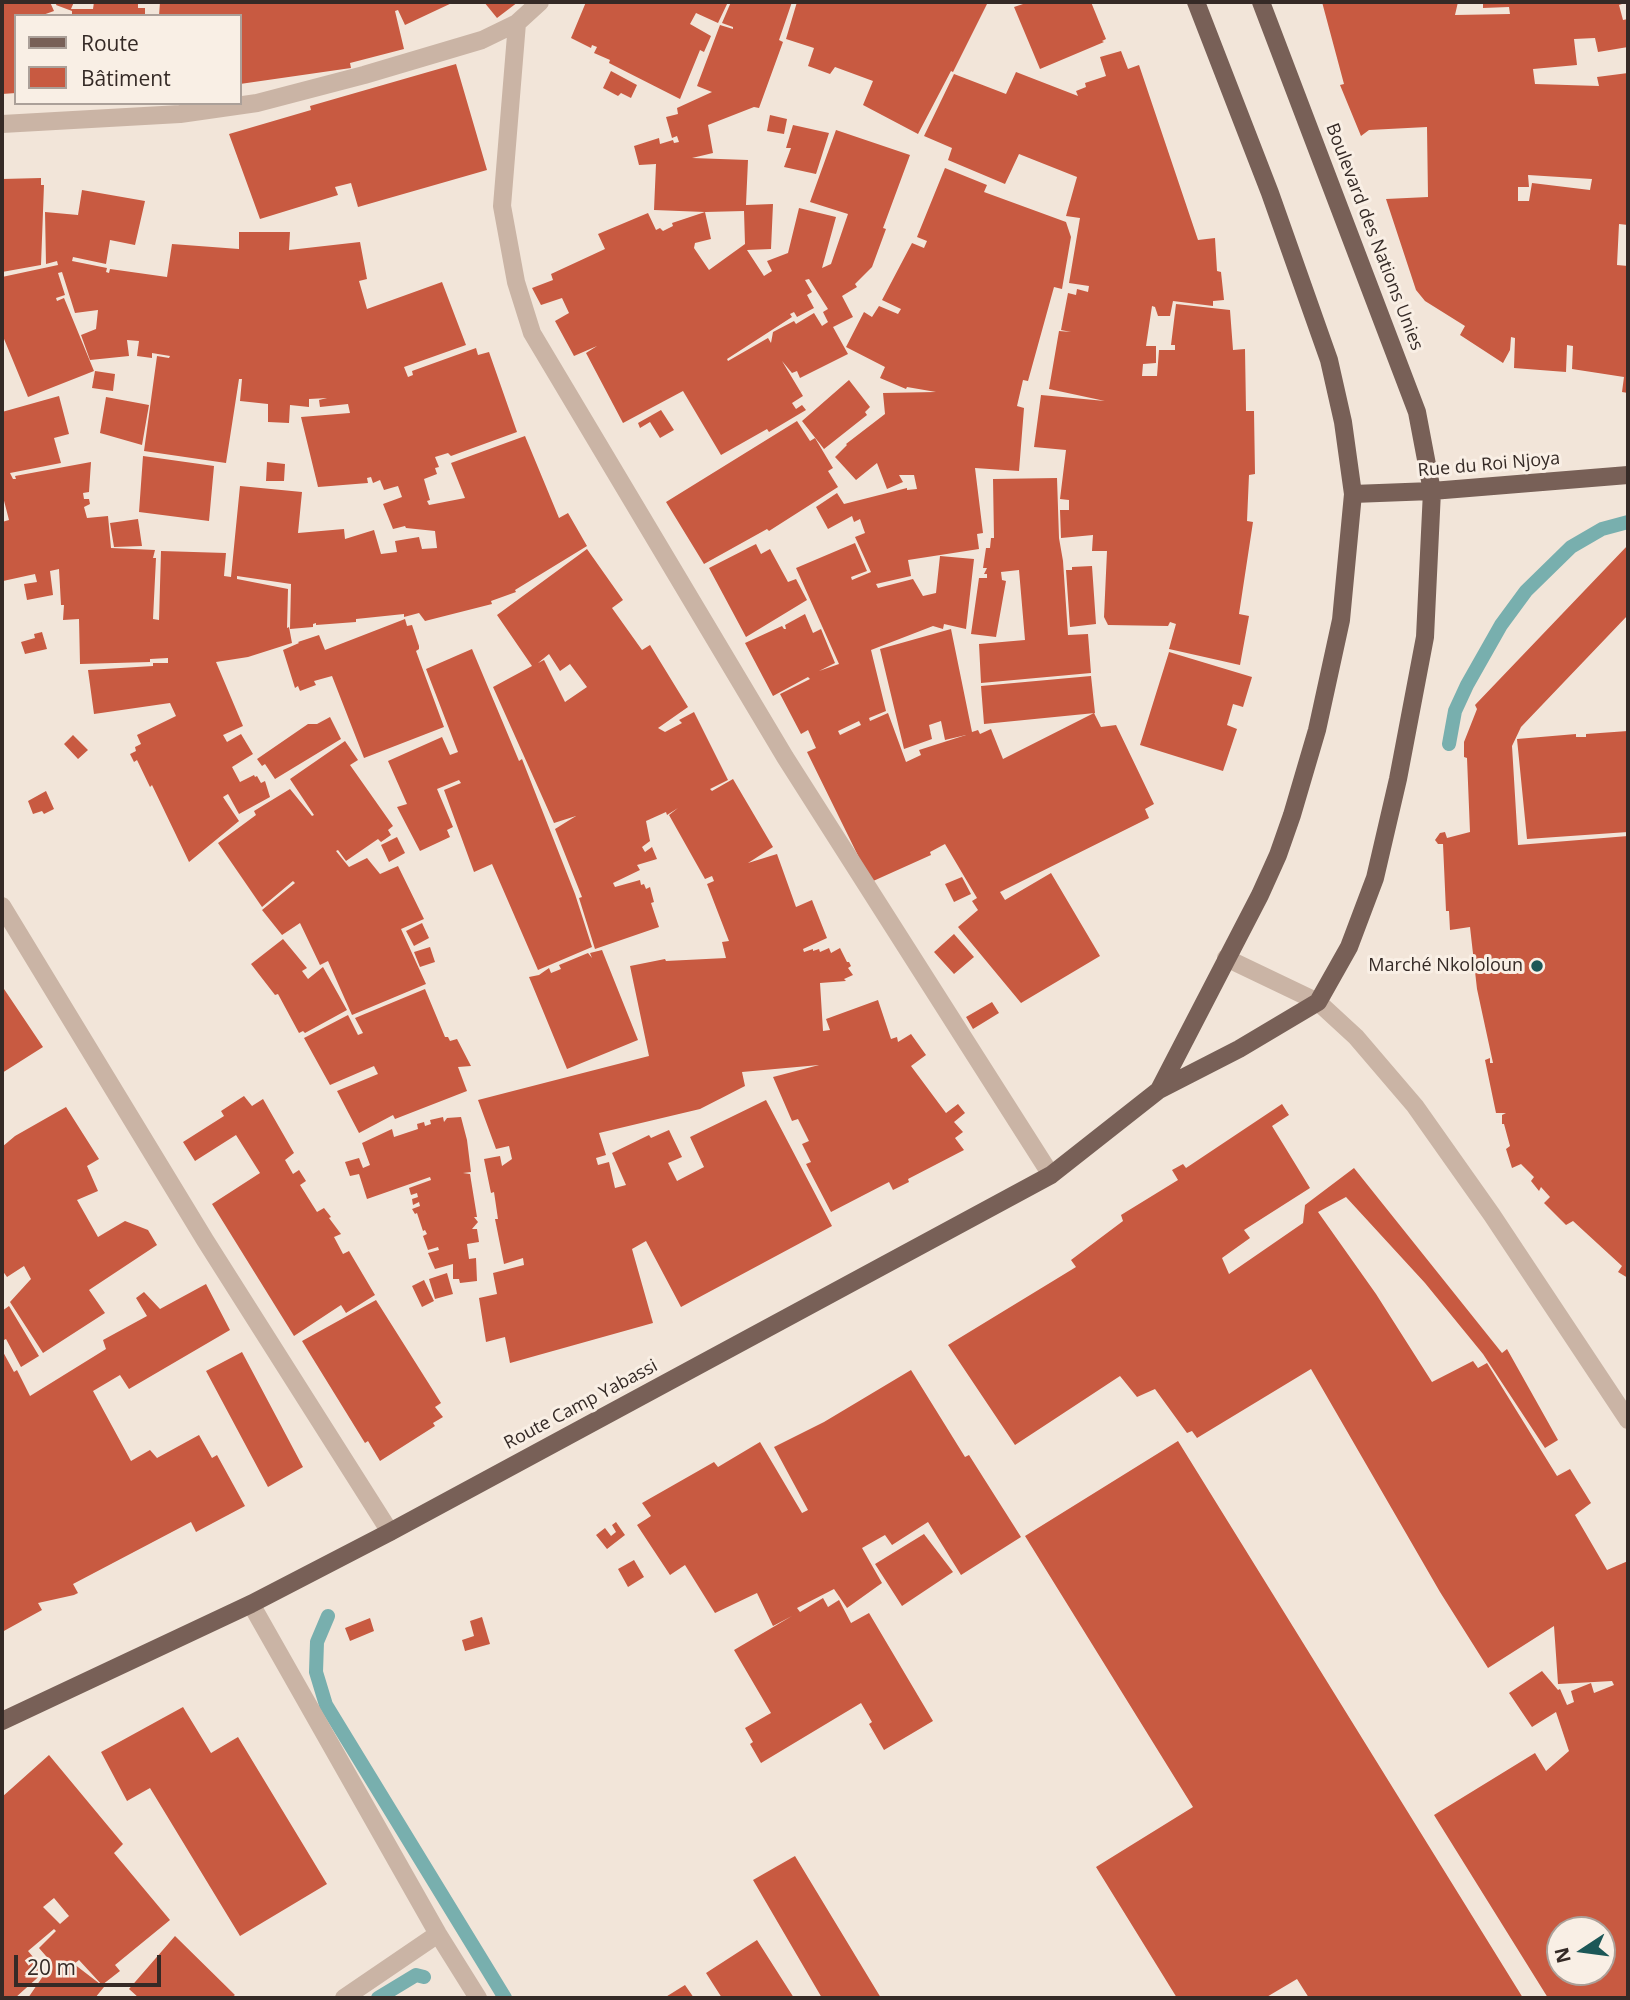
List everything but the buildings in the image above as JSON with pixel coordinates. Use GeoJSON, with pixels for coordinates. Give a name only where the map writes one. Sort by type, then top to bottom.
{"type":"FeatureCollection","features":[{"type":"Feature","properties":{"kind":"main road"},"geometry":{"type":"LineString","coordinates":[[1159,1090],[1278,855],[1317,730],[1341,620],[1353,494],[1343,422],[1329,360],[1270,192],[1196,2]]}},
{"type":"Feature","properties":{"kind":"main road","name":"Boulevard des Nations Unies"},"geometry":{"type":"LineString","coordinates":[[1261,2],[1417,412],[1432,491],[1425,637],[1398,779],[1375,878],[1349,947],[1318,1002]]}},
{"type":"Feature","properties":{"kind":"main road","name":"Rue du Roi Njoya"},"geometry":{"type":"LineString","coordinates":[[1353,494],[1432,491],[1628,475]]}},
{"type":"Feature","properties":{"kind":"main road"},"geometry":{"type":"LineString","coordinates":[[1159,1090],[1239,1049],[1318,1002]]}},
{"type":"Feature","properties":{"kind":"main road","name":"Route Camp Yabassi"},"geometry":{"type":"LineString","coordinates":[[2,1721],[251,1604],[390,1532],[1051,1175],[1159,1090]]}},
{"type":"Feature","properties":{"kind":"street"},"geometry":{"type":"LineString","coordinates":[[2,124],[180,114],[257,103],[482,40],[517,23],[540,2]]}},
{"type":"Feature","properties":{"kind":"street"},"geometry":{"type":"LineString","coordinates":[[517,23],[502,206],[516,282],[532,333],[785,757],[1051,1175]]}},
{"type":"Feature","properties":{"kind":"street"},"geometry":{"type":"LineString","coordinates":[[2,906],[205,1240],[390,1532]]}},
{"type":"Feature","properties":{"kind":"street"},"geometry":{"type":"LineString","coordinates":[[1226,958],[1318,1002],[1356,1037],[1415,1106],[1492,1215],[1628,1420]]}},
{"type":"Feature","properties":{"kind":"street"},"geometry":{"type":"LineString","coordinates":[[251,1604],[438,1934],[478,1998]]}},
{"type":"Feature","properties":{"kind":"street"},"geometry":{"type":"LineString","coordinates":[[344,1998],[438,1934]]}},
{"type":"Feature","properties":{"kind":"waterway"},"geometry":{"type":"LineString","coordinates":[[1449,744],[1455,711],[1467,685],[1501,625],[1526,591],[1571,547],[1602,529],[1628,522]]}},
{"type":"Feature","properties":{"kind":"waterway"},"geometry":{"type":"LineString","coordinates":[[328,1616],[317,1642],[316,1672],[326,1705],[505,1998]]}},
{"type":"Feature","properties":{"kind":"waterway"},"geometry":{"type":"LineString","coordinates":[[378,1998],[416,1975],[424,1977]]}},
{"type":"Feature","properties":{"kind":"place","name":"Marché Nkololoun"},"geometry":{"type":"Point","coordinates":[1537,966]}}]}
